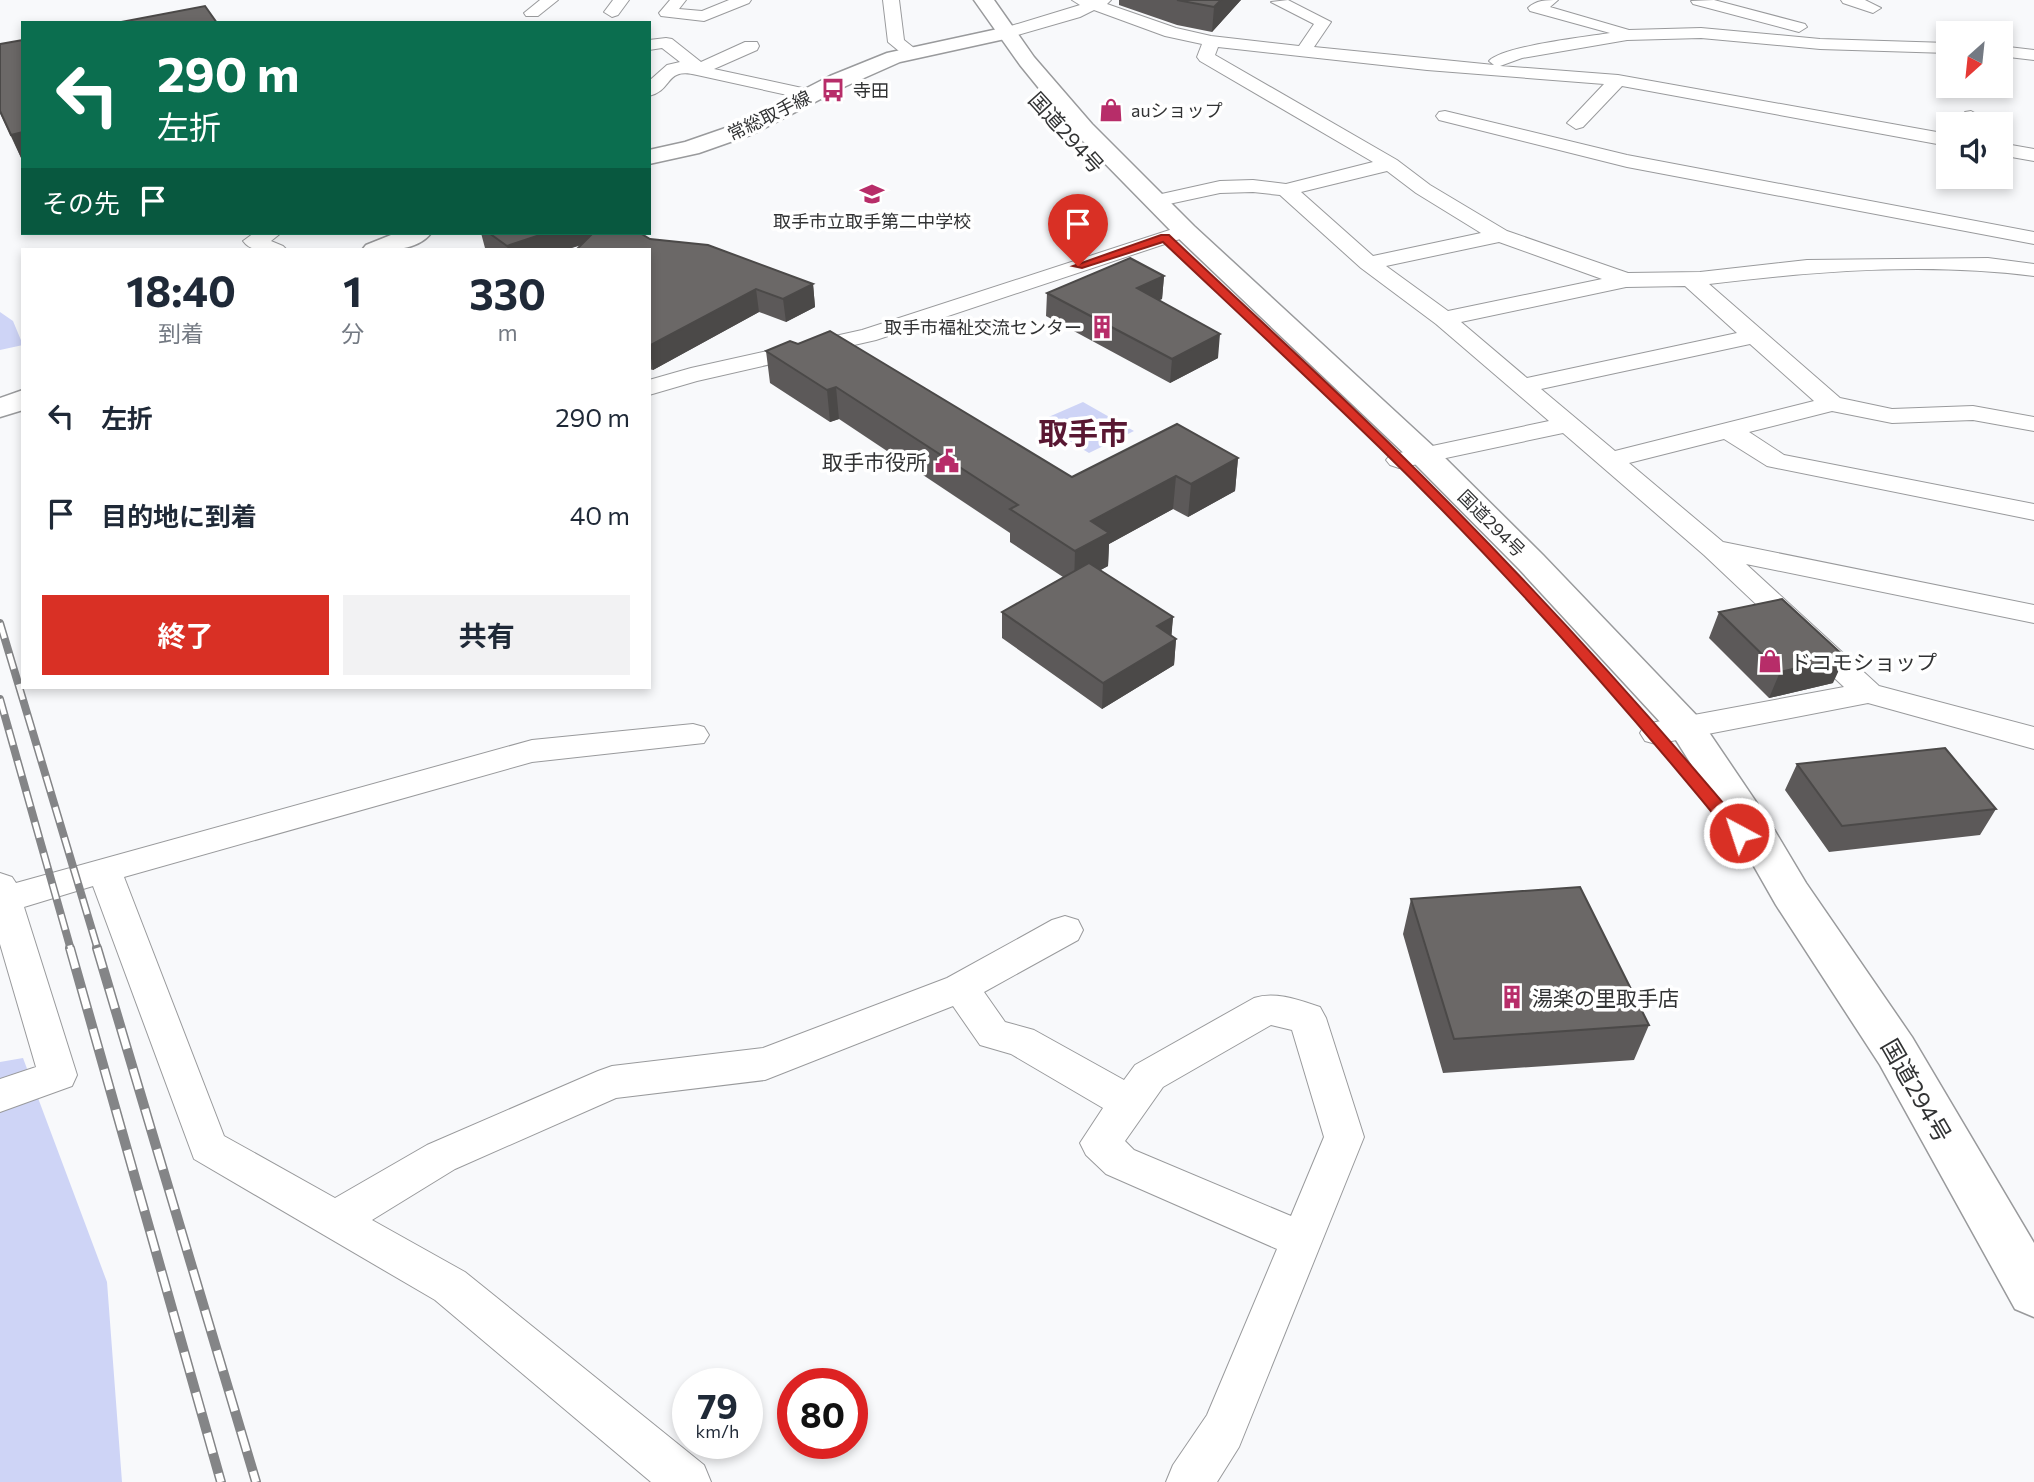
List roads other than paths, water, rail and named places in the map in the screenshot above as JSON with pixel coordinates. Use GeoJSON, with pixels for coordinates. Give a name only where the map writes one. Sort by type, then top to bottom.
{"type":"FeatureCollection","features":[{"type":"Feature","properties":{"kind":"main road","name":"国道294号"},"geometry":{"type":"LineString","coordinates":[[984,0],[1084,129],[1155,201],[1175,234]]}},
{"type":"Feature","properties":{"kind":"main road","name":"常総取手線"},"geometry":{"type":"LineString","coordinates":[[651,157],[720,139],[745,129],[858,71],[911,52],[979,29],[1007,33]]}},
{"type":"Feature","properties":{"kind":"main road","name":"国道294号"},"geometry":{"type":"LineString","coordinates":[[979,29],[1077,144],[1411,458],[1531,562],[1672,731],[1791,894],[1896,1051],[2034,1292]]}},
{"type":"Feature","properties":{"kind":"main road"},"geometry":{"type":"LineString","coordinates":[[380,248],[413,235]]}},
{"type":"Feature","properties":{"kind":"main road"},"geometry":{"type":"LineString","coordinates":[[0,408],[21,400]]}},
{"type":"Feature","properties":{"kind":"street"},"geometry":{"type":"LineString","coordinates":[[532,13],[550,0]]}},
{"type":"Feature","properties":{"kind":"street"},"geometry":{"type":"LineString","coordinates":[[678,0],[667,13],[704,16],[743,0]]}},
{"type":"Feature","properties":{"kind":"street"},"geometry":{"type":"LineString","coordinates":[[891,0],[896,42],[911,52]]}},
{"type":"Feature","properties":{"kind":"street"},"geometry":{"type":"LineString","coordinates":[[1549,0],[1535,8],[1636,35]]}},
{"type":"Feature","properties":{"kind":"street"},"geometry":{"type":"LineString","coordinates":[[1751,15],[1772,0]]}},
{"type":"Feature","properties":{"kind":"street"},"geometry":{"type":"LineString","coordinates":[[1849,0],[1873,8]]}},
{"type":"Feature","properties":{"kind":"street"},"geometry":{"type":"LineString","coordinates":[[1274,1],[1323,22],[1303,52]]}},
{"type":"Feature","properties":{"kind":"street"},"geometry":{"type":"LineString","coordinates":[[1007,33],[1055,20],[1093,2],[1171,32],[1211,41],[1480,69],[1618,80],[1936,138]]}},
{"type":"Feature","properties":{"kind":"street"},"geometry":{"type":"LineString","coordinates":[[1661,34],[1661,27],[1690,6],[1751,15],[1875,46]]}},
{"type":"Feature","properties":{"kind":"street"},"geometry":{"type":"LineString","coordinates":[[1480,69],[1518,54],[1636,35],[1701,33],[1820,44],[1936,48]]}},
{"type":"Feature","properties":{"kind":"street"},"geometry":{"type":"LineString","coordinates":[[1211,41],[1206,57],[1390,164],[1423,189],[1500,236],[1626,280]]}},
{"type":"Feature","properties":{"kind":"street"},"geometry":{"type":"LineString","coordinates":[[651,45],[666,43],[696,67],[810,95]]}},
{"type":"Feature","properties":{"kind":"street"},"geometry":{"type":"LineString","coordinates":[[651,89],[673,69],[696,67],[751,46]]}},
{"type":"Feature","properties":{"kind":"street"},"geometry":{"type":"LineString","coordinates":[[2013,53],[2034,55]]}},
{"type":"Feature","properties":{"kind":"street"},"geometry":{"type":"LineString","coordinates":[[1576,123],[1618,80]]}},
{"type":"Feature","properties":{"kind":"street"},"geometry":{"type":"LineString","coordinates":[[1445,116],[1628,161],[2034,237]]}},
{"type":"Feature","properties":{"kind":"street"},"geometry":{"type":"LineString","coordinates":[[2013,151],[2034,155]]}},
{"type":"Feature","properties":{"kind":"street"},"geometry":{"type":"LineString","coordinates":[[1155,201],[1231,185],[1258,184],[1286,190],[1390,164]]}},
{"type":"Feature","properties":{"kind":"street"},"geometry":{"type":"LineString","coordinates":[[1286,190],[1369,263],[1444,319],[1714,549],[1868,692]]}},
{"type":"Feature","properties":{"kind":"street"},"geometry":{"type":"LineString","coordinates":[[651,387],[691,375],[868,335],[1175,234]]}},
{"type":"Feature","properties":{"kind":"street"},"geometry":{"type":"LineString","coordinates":[[266,235],[253,241],[271,248]]}},
{"type":"Feature","properties":{"kind":"street"},"geometry":{"type":"LineString","coordinates":[[1369,263],[1500,236]]}},
{"type":"Feature","properties":{"kind":"street"},"geometry":{"type":"LineString","coordinates":[[1444,319],[1626,280],[1690,279],[1807,266],[1988,264],[2034,270]]}},
{"type":"Feature","properties":{"kind":"street"},"geometry":{"type":"LineString","coordinates":[[1690,279],[1832,404]]}},
{"type":"Feature","properties":{"kind":"street"},"geometry":{"type":"LineString","coordinates":[[1521,386],[1754,336]]}},
{"type":"Feature","properties":{"kind":"street"},"geometry":{"type":"LineString","coordinates":[[1610,460],[1832,404],[1892,416],[1973,413],[2034,424]]}},
{"type":"Feature","properties":{"kind":"street"},"geometry":{"type":"LineString","coordinates":[[1411,458],[1566,425]]}},
{"type":"Feature","properties":{"kind":"street"},"geometry":{"type":"LineString","coordinates":[[1728,430],[1776,461],[2034,512]]}},
{"type":"Feature","properties":{"kind":"street"},"geometry":{"type":"LineString","coordinates":[[1714,549],[2034,614]]}},
{"type":"Feature","properties":{"kind":"street"},"geometry":{"type":"LineString","coordinates":[[1672,731],[1868,692],[2034,738]]}},
{"type":"Feature","properties":{"kind":"street"},"geometry":{"type":"LineString","coordinates":[[0,1097],[58,1075],[1,896],[532,751],[693,735]]}},
{"type":"Feature","properties":{"kind":"street"},"geometry":{"type":"LineString","coordinates":[[104,870],[208,1147],[450,1286],[687,1482]]}},
{"type":"Feature","properties":{"kind":"street"},"geometry":{"type":"LineString","coordinates":[[335,1220],[441,1157],[612,1082],[765,1064],[960,988],[1065,930]]}},
{"type":"Feature","properties":{"kind":"street"},"geometry":{"type":"LineString","coordinates":[[960,988],[993,1034],[1021,1041],[1129,1103]]}},
{"type":"Feature","properties":{"kind":"street"},"geometry":{"type":"LineString","coordinates":[[1190,1482],[1223,1431],[1302,1240],[1344,1137],[1307,1018],[1267,1009],[1149,1076],[1100,1143],[1120,1162],[1302,1240]]}},
{"type":"Feature","properties":{"kind":"railway"},"geometry":{"type":"LineString","coordinates":[[0,623],[98,950]]}},
{"type":"Feature","properties":{"kind":"railway"},"geometry":{"type":"LineString","coordinates":[[0,699],[71,950]]}},
{"type":"Feature","properties":{"kind":"railway"},"geometry":{"type":"LineString","coordinates":[[70,948],[221,1482]]}},
{"type":"Feature","properties":{"kind":"railway"},"geometry":{"type":"LineString","coordinates":[[97,948],[256,1482]]}},
{"type":"Feature","properties":{"kind":"place","name":"寺田"},"geometry":{"type":"Point","coordinates":[833,90]}},
{"type":"Feature","properties":{"kind":"place","name":"auショップ"},"geometry":{"type":"Point","coordinates":[1111,110]}},
{"type":"Feature","properties":{"kind":"place","name":"取手市立取手第二中学校"},"geometry":{"type":"Point","coordinates":[872,194]}},
{"type":"Feature","properties":{"kind":"place","name":"取手市福祉交流センター"},"geometry":{"type":"Point","coordinates":[1102,327]}},
{"type":"Feature","properties":{"kind":"place","name":"取手市役所"},"geometry":{"type":"Point","coordinates":[947,461]}},
{"type":"Feature","properties":{"kind":"place","name":"ドコモショップ"},"geometry":{"type":"Point","coordinates":[1770,661]}},
{"type":"Feature","properties":{"kind":"place","name":"湯楽の里取手店"},"geometry":{"type":"Point","coordinates":[1512,997]}},
{"type":"Feature","properties":{"kind":"district","name":"取手市"},"geometry":{"type":"Point","coordinates":[1083,431]}}]}
